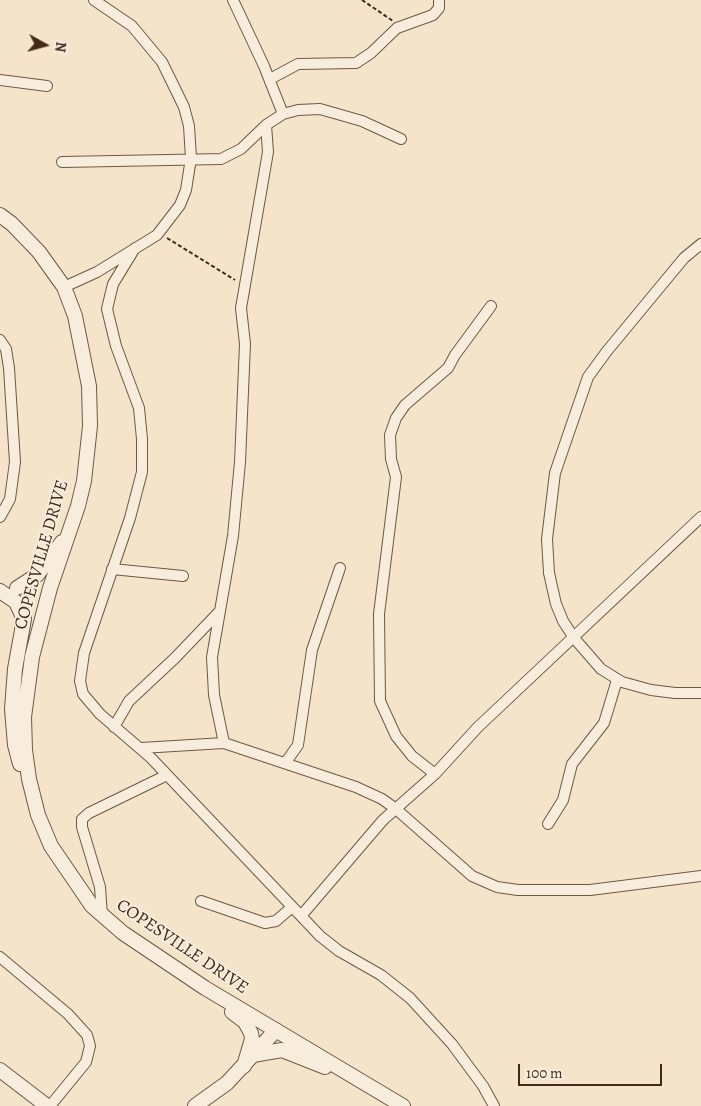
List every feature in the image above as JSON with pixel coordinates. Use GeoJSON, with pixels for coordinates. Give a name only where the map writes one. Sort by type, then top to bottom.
{"type":"FeatureCollection","features":[{"type":"Feature","properties":{"kind":"street"},"geometry":{"type":"LineString","coordinates":[[64,287],[97,272],[159,233],[180,205],[186,190],[191,158],[189,126],[184,106],[162,62],[132,26],[94,0]]}},
{"type":"Feature","properties":{"kind":"street"},"geometry":{"type":"LineString","coordinates":[[233,0],[270,79],[283,114]]}},
{"type":"Feature","properties":{"kind":"street"},"geometry":{"type":"LineString","coordinates":[[270,79],[298,64],[356,63],[372,53],[384,39],[401,25],[433,15],[438,8],[439,0]]}},
{"type":"Feature","properties":{"kind":"street"},"geometry":{"type":"LineString","coordinates":[[0,80],[47,86]]}},
{"type":"Feature","properties":{"kind":"street"},"geometry":{"type":"LineString","coordinates":[[62,162],[191,158],[221,159],[241,149],[266,125],[283,114],[298,110],[320,109],[362,121],[401,139]]}},
{"type":"Feature","properties":{"kind":"street"},"geometry":{"type":"LineString","coordinates":[[224,743],[217,715],[212,676],[212,657],[232,536],[240,462],[245,344],[242,322],[244,289],[268,152],[266,125]]}},
{"type":"Feature","properties":{"kind":"street","name":"COPESVILLE DRIVE"},"geometry":{"type":"LineString","coordinates":[[0,215],[12,224],[39,252],[64,287],[75,316],[89,386],[90,426],[84,481],[50,588],[32,657],[27,692],[24,741],[29,779],[38,815],[51,846],[82,893],[102,916],[188,978],[364,1081],[403,1106]]}},
{"type":"Feature","properties":{"kind":"street"},"geometry":{"type":"LineString","coordinates":[[701,244],[684,258],[607,351],[588,377],[554,473],[547,524],[549,573],[556,604],[574,638],[601,668],[617,680],[652,690],[675,693],[701,693]]}},
{"type":"Feature","properties":{"kind":"street"},"geometry":{"type":"LineString","coordinates":[[135,248],[113,284],[107,309],[116,346],[138,408],[142,438],[142,472],[138,494],[84,653],[80,681],[83,694],[114,727],[141,748],[330,945],[381,975],[410,998],[456,1050],[483,1086],[494,1106]]}},
{"type":"Feature","properties":{"kind":"street"},"geometry":{"type":"LineString","coordinates":[[435,774],[412,756],[396,736],[380,700],[379,614],[396,477],[395,469],[390,459],[390,435],[396,418],[405,406],[448,368],[455,355],[492,306]]}},
{"type":"Feature","properties":{"kind":"street"},"geometry":{"type":"LineString","coordinates":[[0,340],[6,349],[10,368],[5,397],[15,434],[14,477],[10,499],[0,517]]}},
{"type":"Feature","properties":{"kind":"street"},"geometry":{"type":"LineString","coordinates":[[301,916],[383,820],[435,774],[478,727],[701,517]]}},
{"type":"Feature","properties":{"kind":"street"},"geometry":{"type":"LineString","coordinates":[[16,588],[29,581],[46,565],[70,529]]}},
{"type":"Feature","properties":{"kind":"street"},"geometry":{"type":"LineString","coordinates":[[112,568],[183,576]]}},
{"type":"Feature","properties":{"kind":"street"},"geometry":{"type":"LineString","coordinates":[[286,762],[298,745],[312,650],[340,568]]}},
{"type":"Feature","properties":{"kind":"street"},"geometry":{"type":"LineString","coordinates":[[0,589],[50,588]]}},
{"type":"Feature","properties":{"kind":"street"},"geometry":{"type":"LineString","coordinates":[[0,589],[16,602],[24,619],[15,669],[12,708],[18,761],[29,779]]}},
{"type":"Feature","properties":{"kind":"street"},"geometry":{"type":"LineString","coordinates":[[114,727],[129,701],[175,658],[219,612]]}},
{"type":"Feature","properties":{"kind":"street"},"geometry":{"type":"LineString","coordinates":[[548,824],[563,800],[572,764],[604,722],[617,680]]}},
{"type":"Feature","properties":{"kind":"street"},"geometry":{"type":"LineString","coordinates":[[141,748],[224,743],[286,762],[370,793],[396,809],[472,876],[497,886],[518,890],[590,890],[701,876]]}},
{"type":"Feature","properties":{"kind":"street"},"geometry":{"type":"LineString","coordinates":[[102,916],[100,887],[82,827],[82,819],[88,813],[167,775]]}},
{"type":"Feature","properties":{"kind":"street"},"geometry":{"type":"LineString","coordinates":[[201,901],[265,923],[276,921],[292,907]]}},
{"type":"Feature","properties":{"kind":"street"},"geometry":{"type":"LineString","coordinates":[[0,958],[68,1014],[87,1035],[90,1046],[86,1062],[49,1106],[0,1070]]}},
{"type":"Feature","properties":{"kind":"street"},"geometry":{"type":"LineString","coordinates":[[188,978],[249,1027],[252,1039],[244,1066]]}},
{"type":"Feature","properties":{"kind":"street"},"geometry":{"type":"LineString","coordinates":[[195,1106],[215,1094],[244,1066],[276,1030]]}},
{"type":"Feature","properties":{"kind":"street"},"geometry":{"type":"LineString","coordinates":[[253,1055],[276,1049],[288,1051],[364,1081]]}},
{"type":"Feature","properties":{"kind":"path"},"geometry":{"type":"LineString","coordinates":[[362,0],[401,25]]}},
{"type":"Feature","properties":{"kind":"path"},"geometry":{"type":"LineString","coordinates":[[159,233],[239,282],[244,289]]}}]}
